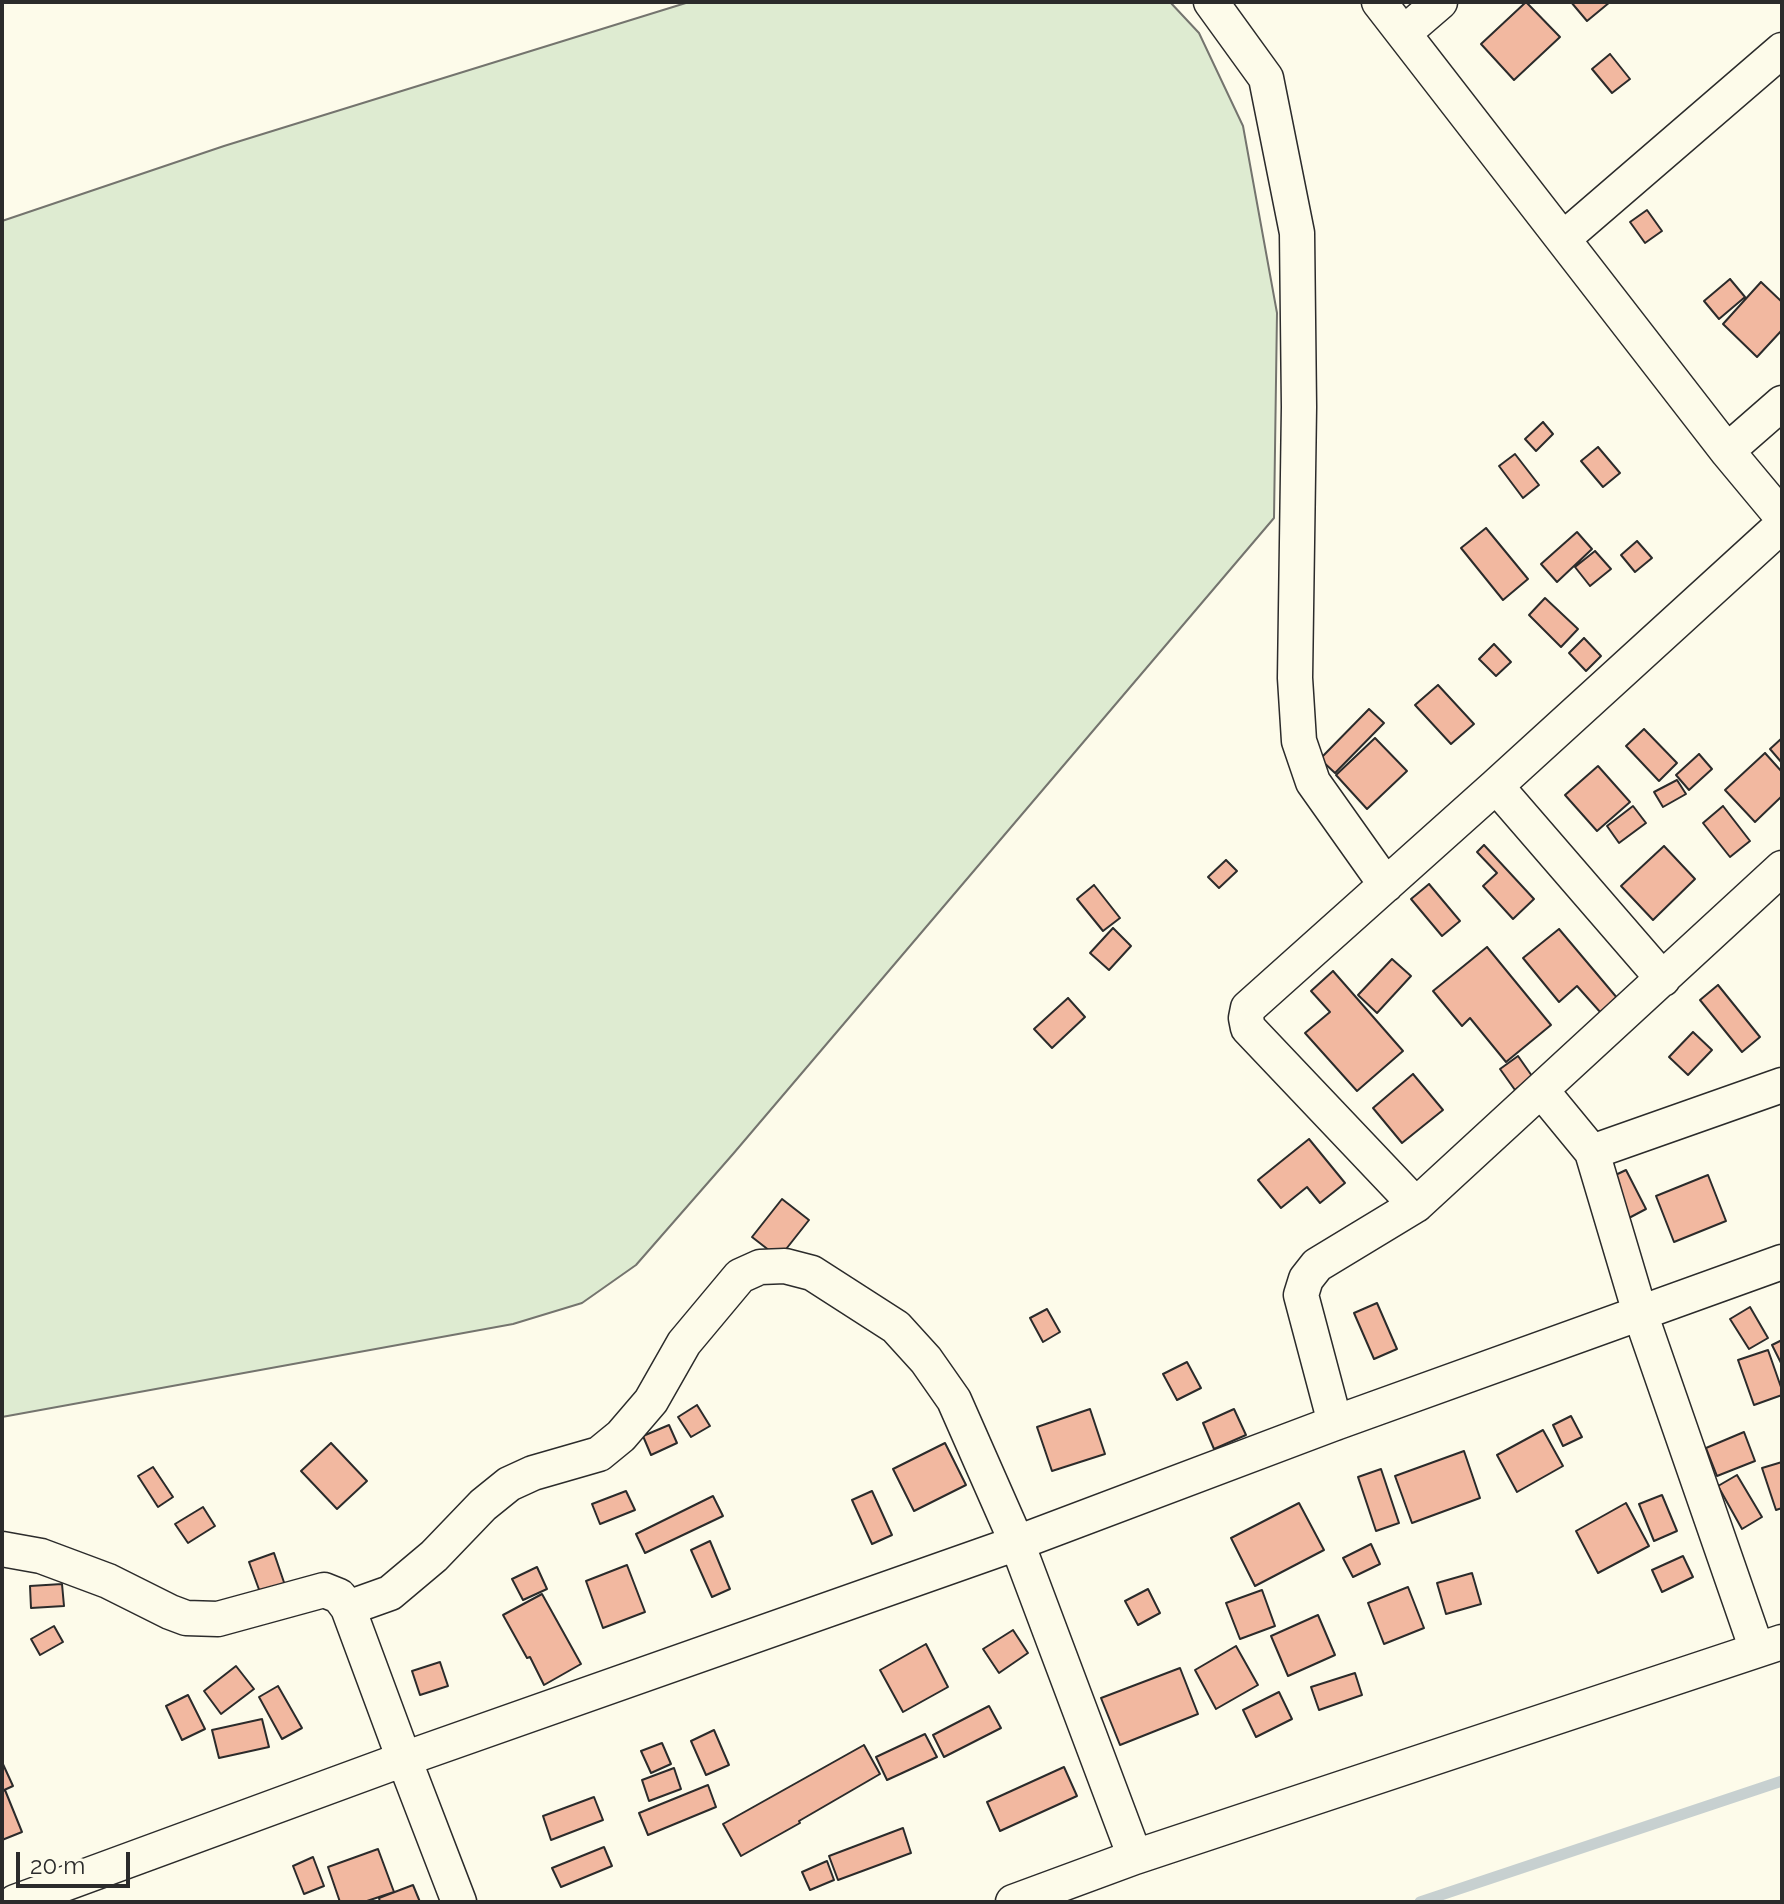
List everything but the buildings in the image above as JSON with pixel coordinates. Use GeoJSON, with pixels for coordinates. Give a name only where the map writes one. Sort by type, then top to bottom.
{"type":"FeatureCollection","features":[{"type":"Feature","properties":{"kind":"street"},"geometry":{"type":"LineString","coordinates":[[1211,2],[1266,78],[1297,233],[1299,423],[1295,678],[1299,741],[1313,782],[1386,885]]}},
{"type":"Feature","properties":{"kind":"street"},"geometry":{"type":"LineString","coordinates":[[1379,2],[1727,451],[1782,517]]}},
{"type":"Feature","properties":{"kind":"street"},"geometry":{"type":"LineString","coordinates":[[1404,33],[1440,2]]}},
{"type":"Feature","properties":{"kind":"street"},"geometry":{"type":"LineString","coordinates":[[1564,238],[1782,50]]}},
{"type":"Feature","properties":{"kind":"street"},"geometry":{"type":"LineString","coordinates":[[1727,451],[1782,403]]}},
{"type":"Feature","properties":{"kind":"street"},"geometry":{"type":"LineString","coordinates":[[1416,1205],[1248,1028],[1248,1008],[1782,525]]}},
{"type":"Feature","properties":{"kind":"street"},"geometry":{"type":"LineString","coordinates":[[1496,786],[1663,979]]}},
{"type":"Feature","properties":{"kind":"street"},"geometry":{"type":"LineString","coordinates":[[1335,1423],[1301,1295],[1306,1279],[1317,1265],[1416,1205],[1782,868]]}},
{"type":"Feature","properties":{"kind":"street"},"geometry":{"type":"LineString","coordinates":[[1592,1152],[1782,1085]]}},
{"type":"Feature","properties":{"kind":"street"},"geometry":{"type":"LineString","coordinates":[[1013,1902],[1135,1857],[1769,1646],[1640,1313],[1592,1152],[1541,1090]]}},
{"type":"Feature","properties":{"kind":"street"},"geometry":{"type":"LineString","coordinates":[[15,1902],[404,1759],[1017,1543],[1335,1423],[1782,1262]]}},
{"type":"Feature","properties":{"kind":"street"},"geometry":{"type":"LineString","coordinates":[[348,1608],[390,1593],[434,1556],[483,1505],[509,1484],[533,1473],[599,1454],[621,1436],[651,1401],[684,1343],[740,1276],[760,1267],[785,1266],[812,1273],[896,1327],[926,1360],[954,1400],[1017,1543],[1135,1857]]}},
{"type":"Feature","properties":{"kind":"street"},"geometry":{"type":"LineString","coordinates":[[2,1549],[41,1556],[108,1581],[186,1618],[218,1619],[324,1590],[339,1596],[348,1608],[459,1902]]}},
{"type":"Feature","properties":{"kind":"green space"},"geometry":{"type":"Polygon","coordinates":[[[689,2],[1170,2],[1199,33],[1243,126],[1277,313],[1274,518],[636,1265],[582,1303],[513,1324],[2,1417],[2,221],[224,146],[689,2]]]}},
{"type":"Feature","properties":{"kind":"waterway"},"geometry":{"type":"LineString","coordinates":[[1420,1902],[1782,1781]]}}]}
